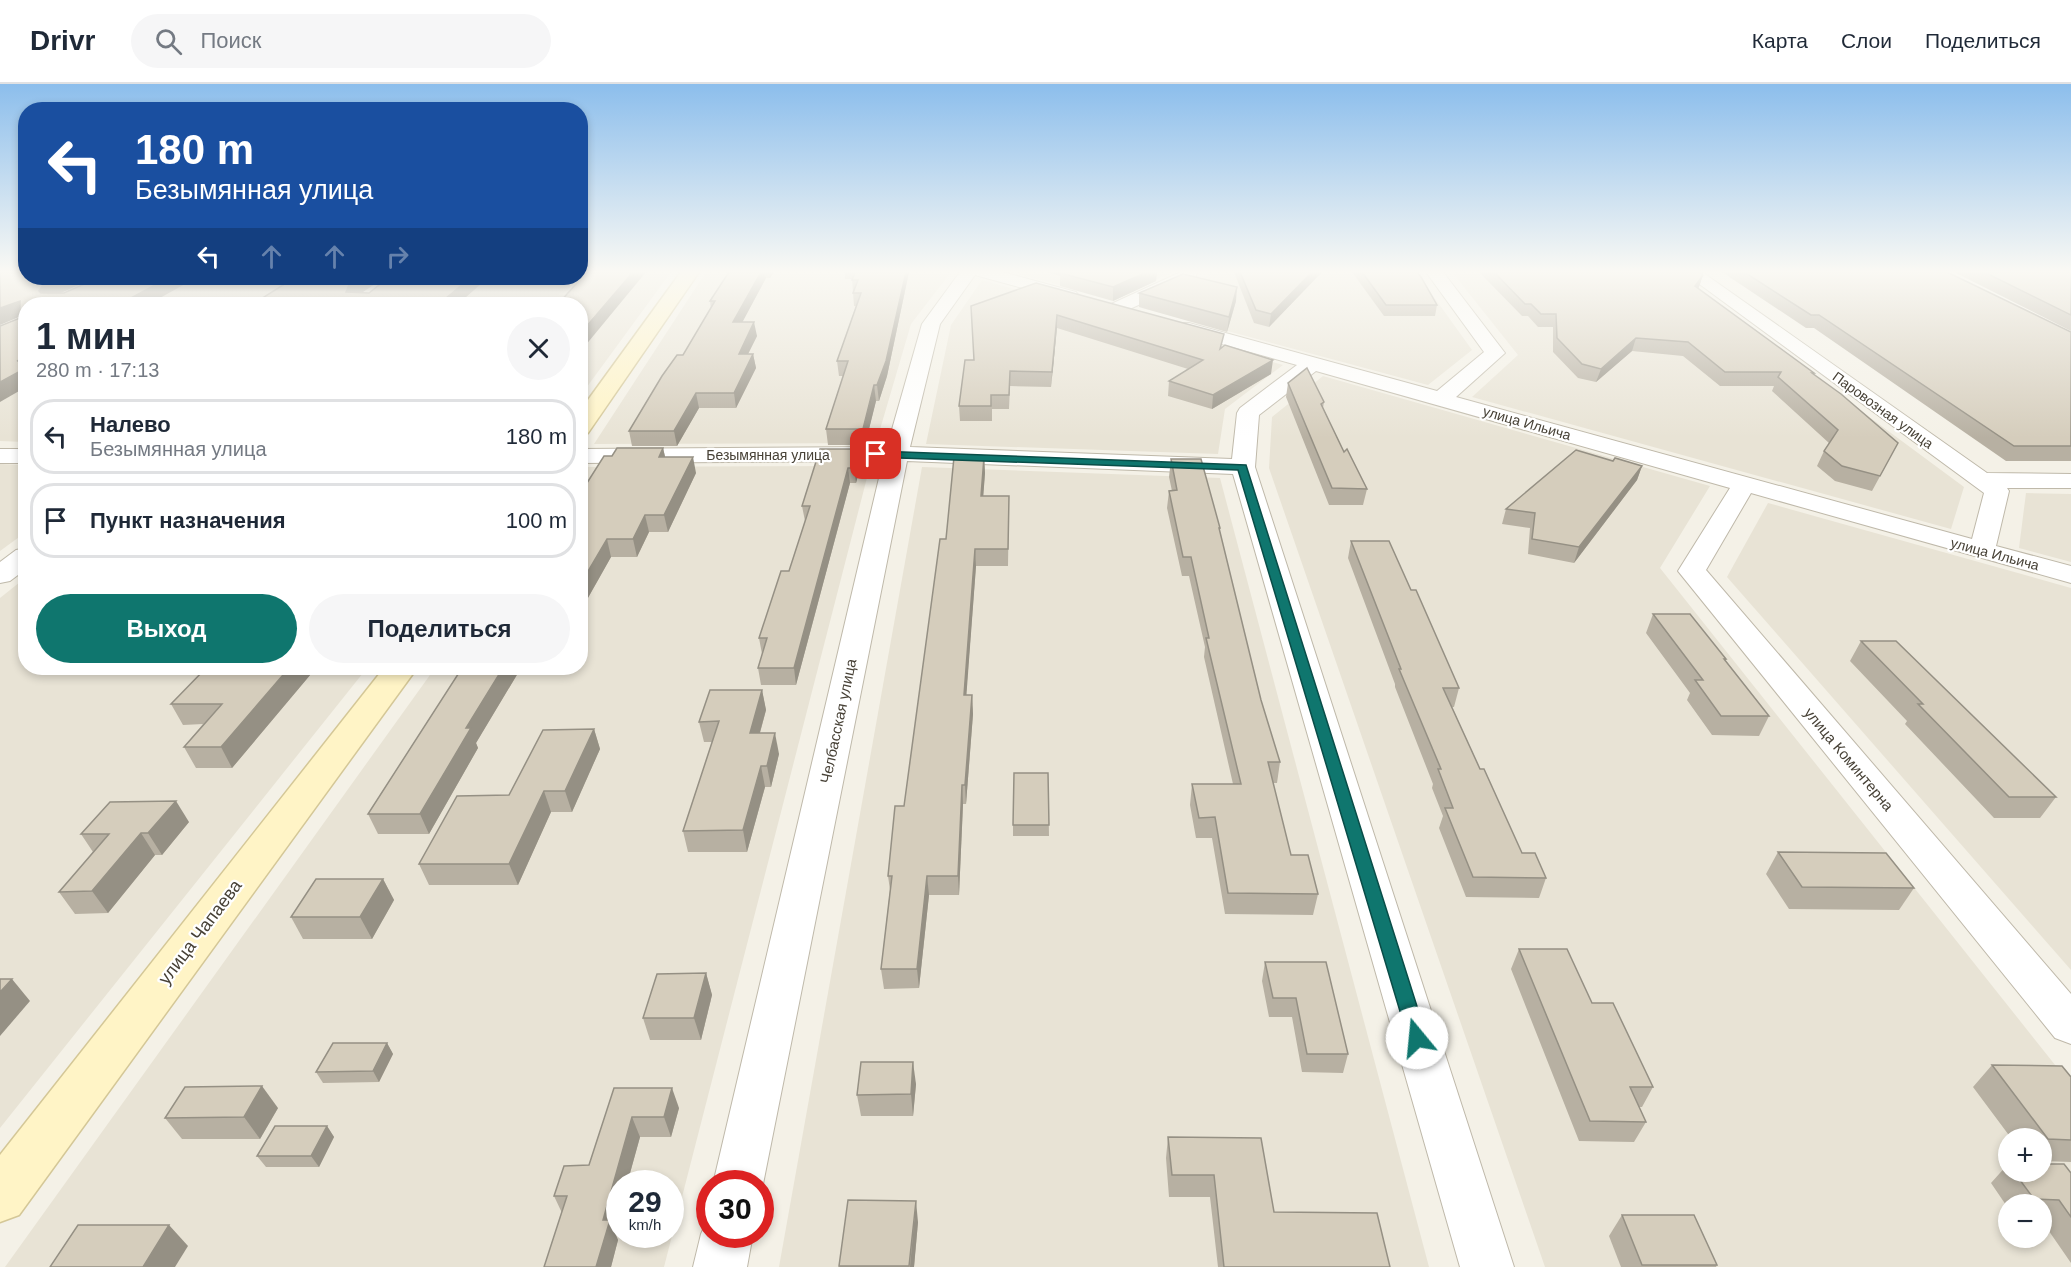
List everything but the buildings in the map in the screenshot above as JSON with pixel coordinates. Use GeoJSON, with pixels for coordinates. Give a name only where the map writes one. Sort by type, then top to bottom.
{"type":"FeatureCollection","features":[{"type":"Feature","properties":{"kind":"main road"},"geometry":{"type":"LineString","coordinates":[[588,417],[651,327]]}},
{"type":"Feature","properties":{"kind":"main road","name":"улица Чапаева"},"geometry":{"type":"LineString","coordinates":[[0,1197],[396,675]]}},
{"type":"Feature","properties":{"kind":"street","name":"Челбасская улица"},"geometry":{"type":"LineString","coordinates":[[741,1170],[887,493],[930,327]]}},
{"type":"Feature","properties":{"kind":"street","name":"улица Ильича"},"geometry":{"type":"LineString","coordinates":[[1182,327],[2071,575]]}},
{"type":"Feature","properties":{"kind":"street"},"geometry":{"type":"LineString","coordinates":[[1441,399],[1496,353],[1476,327]]}},
{"type":"Feature","properties":{"kind":"street","name":"Паровозная улица"},"geometry":{"type":"LineString","coordinates":[[1768,327],[1997,491],[1982,550]]}},
{"type":"Feature","properties":{"kind":"street"},"geometry":{"type":"LineString","coordinates":[[1312,364],[1248,413],[1243,467],[1487,1267]]}},
{"type":"Feature","properties":{"kind":"street","name":"Безымянная улица"},"geometry":{"type":"LineString","coordinates":[[588,456],[898,454],[1243,467]]}},
{"type":"Feature","properties":{"kind":"street"},"geometry":{"type":"LineString","coordinates":[[0,456],[18,456]]}},
{"type":"Feature","properties":{"kind":"street"},"geometry":{"type":"LineString","coordinates":[[1982,480],[2071,481]]}},
{"type":"Feature","properties":{"kind":"street","name":"улица Коминтерна"},"geometry":{"type":"LineString","coordinates":[[1744,484],[1692,571],[2071,1025]]}},
{"type":"Feature","properties":{"kind":"street"},"geometry":{"type":"LineString","coordinates":[[0,575],[18,562]]}},
{"type":"Feature","properties":{"kind":"street"},"geometry":{"type":"LineString","coordinates":[[720,1267],[725,1248]]}},
{"type":"Feature","properties":{"kind":"shaded area"},"geometry":{"type":"Polygon","coordinates":[[[588,327],[631,327],[588,385],[588,327]]]}},
{"type":"Feature","properties":{"kind":"shaded area"},"geometry":{"type":"Polygon","coordinates":[[[670,327],[910,327],[876,443],[594,444],[670,327]]]}},
{"type":"Feature","properties":{"kind":"shaded area"},"geometry":{"type":"Polygon","coordinates":[[[951,327],[1149,327],[1283,365],[1225,409],[1218,454],[926,444],[951,327]]]}},
{"type":"Feature","properties":{"kind":"shaded area"},"geometry":{"type":"Polygon","coordinates":[[[1213,327],[1456,327],[1472,350],[1428,385],[1213,327]]]}},
{"type":"Feature","properties":{"kind":"shaded area"},"geometry":{"type":"Polygon","coordinates":[[[1496,327],[1748,327],[1964,487],[1951,529],[1472,397],[1518,355],[1496,327]]]}},
{"type":"Feature","properties":{"kind":"shaded area"},"geometry":{"type":"Polygon","coordinates":[[[18,335],[18,442],[0,441],[0,344],[18,335]]]}},
{"type":"Feature","properties":{"kind":"shaded area"},"geometry":{"type":"Polygon","coordinates":[[[1323,376],[1710,486],[1660,568],[2071,1085],[2071,1267],[1545,1267],[1269,468],[1272,417],[1323,376]]]}},
{"type":"Feature","properties":{"kind":"shaded area"},"geometry":{"type":"Polygon","coordinates":[[[0,464],[18,465],[18,538],[0,551],[0,464]]]}},
{"type":"Feature","properties":{"kind":"shaded area"},"geometry":{"type":"Polygon","coordinates":[[[870,466],[684,1189],[684,1170],[606,1170],[606,1248],[669,1248],[664,1267],[5,1267],[430,675],[588,675],[588,467],[870,466]]]}},
{"type":"Feature","properties":{"kind":"shaded area"},"geometry":{"type":"Polygon","coordinates":[[[922,467],[1220,478],[1429,1267],[779,1267],[922,467]]]}},
{"type":"Feature","properties":{"kind":"shaded area"},"geometry":{"type":"Polygon","coordinates":[[[2026,493],[2071,494],[2071,562],[2019,548],[2026,493]]]}},
{"type":"Feature","properties":{"kind":"shaded area"},"geometry":{"type":"Polygon","coordinates":[[[1768,503],[2071,588],[2071,970],[1727,577],[1768,503]]]}},
{"type":"Feature","properties":{"kind":"shaded area"},"geometry":{"type":"Polygon","coordinates":[[[18,584],[18,675],[361,675],[0,1128],[0,598],[18,584]]]}},
{"type":"Feature","properties":{"kind":"route"},"geometry":{"type":"LineString","coordinates":[[876,454],[1243,467],[1417,1038]]}}]}
